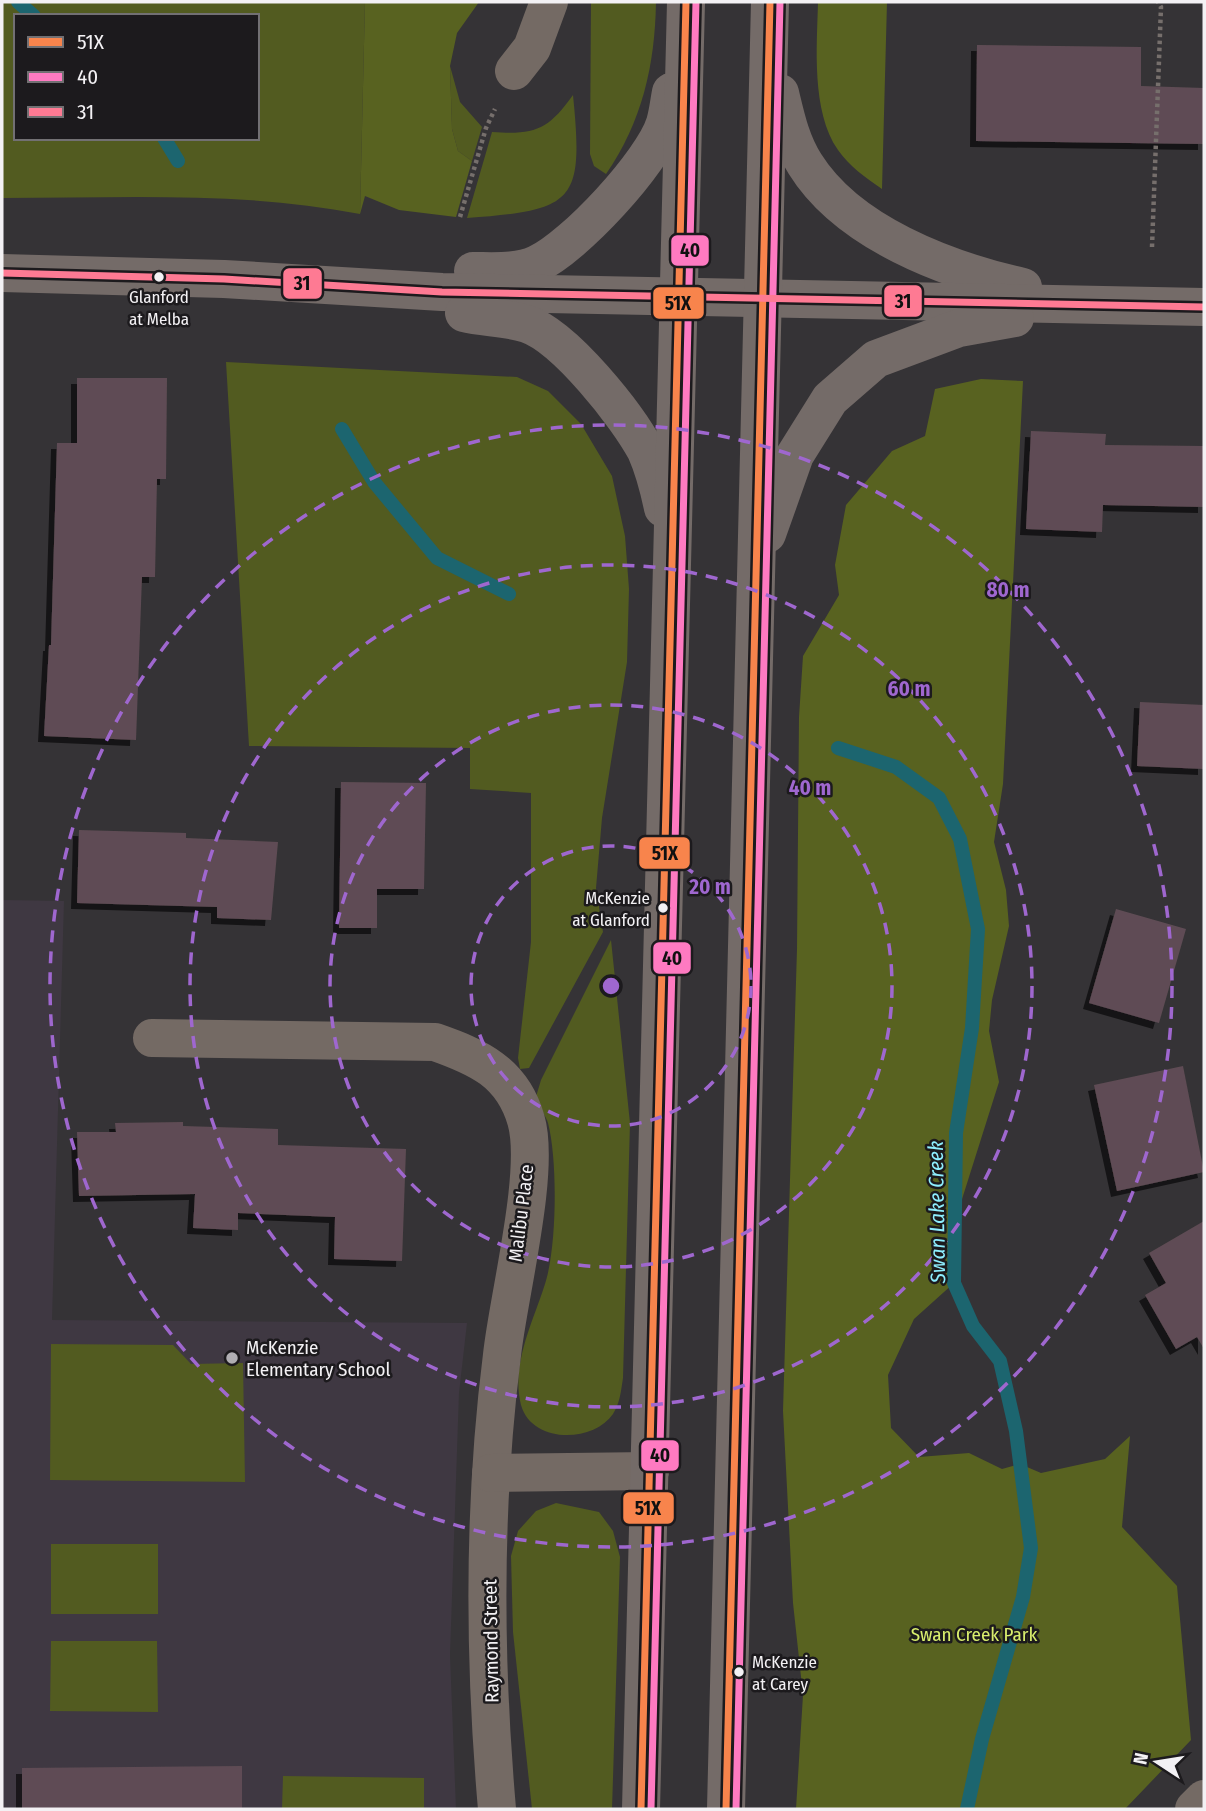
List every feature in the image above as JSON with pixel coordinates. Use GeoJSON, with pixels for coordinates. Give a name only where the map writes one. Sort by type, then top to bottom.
{"type":"FeatureCollection","features":[{"type":"Feature","properties":{"kind":"main road"},"geometry":{"type":"LineString","coordinates":[[726,1809],[770,2]]}},
{"type":"Feature","properties":{"kind":"main road"},"geometry":{"type":"LineString","coordinates":[[442,292],[468,271],[511,271],[537,264],[586,227],[645,162],[665,125],[686,11]]}},
{"type":"Feature","properties":{"kind":"main road"},"geometry":{"type":"LineString","coordinates":[[641,1809],[686,11]]}},
{"type":"Feature","properties":{"kind":"main road"},"geometry":{"type":"LineString","coordinates":[[769,43],[792,139],[806,165],[839,202],[880,232],[920,255],[999,282],[1097,303]]}},
{"type":"Feature","properties":{"kind":"main road"},"geometry":{"type":"LineString","coordinates":[[2,273],[224,279],[442,292],[1204,307]]}},
{"type":"Feature","properties":{"kind":"main road"},"geometry":{"type":"LineString","coordinates":[[442,292],[464,314],[528,324],[547,334],[605,394],[626,419],[646,452],[656,478],[673,552]]}},
{"type":"Feature","properties":{"kind":"main road"},"geometry":{"type":"LineString","coordinates":[[755,569],[795,455],[830,399],[876,359],[959,328],[1097,303]]}},
{"type":"Feature","properties":{"kind":"street"},"geometry":{"type":"LineString","coordinates":[[514,71],[532,48],[549,2]]}},
{"type":"Feature","properties":{"kind":"street","name":"Malibu Place"},"geometry":{"type":"LineString","coordinates":[[152,1038],[435,1042],[477,1056],[508,1081],[527,1120],[529,1171],[502,1355],[491,1473]]}},
{"type":"Feature","properties":{"kind":"street"},"geometry":{"type":"LineString","coordinates":[[491,1473],[650,1471]]}},
{"type":"Feature","properties":{"kind":"street","name":"Raymond Street"},"geometry":{"type":"LineString","coordinates":[[491,1473],[489,1624],[497,1809]]}},
{"type":"Feature","properties":{"kind":"street"},"geometry":{"type":"LineString","coordinates":[[1194,1809],[1204,1799]]}},
{"type":"Feature","properties":{"kind":"path"},"geometry":{"type":"LineString","coordinates":[[1152,247],[1161,7],[1158,2]]}},
{"type":"Feature","properties":{"kind":"path"},"geometry":{"type":"LineString","coordinates":[[460,218],[486,128],[514,71]]}},
{"type":"Feature","properties":{"kind":"shaded area","name":"McKenzie Elementary School"},"geometry":{"type":"Polygon","coordinates":[[[2,900],[64,901],[52,1320],[467,1323],[459,1393],[450,1655],[456,1809],[2,1809],[2,900]]]}},
{"type":"Feature","properties":{"kind":"green space"},"geometry":{"type":"Polygon","coordinates":[[[2,2],[365,2],[360,214],[271,202],[136,197],[2,198],[2,2]]]}},
{"type":"Feature","properties":{"kind":"green space"},"geometry":{"type":"Polygon","coordinates":[[[365,2],[479,2],[457,33],[450,66],[452,129],[458,151],[472,161],[456,217],[399,210],[365,196],[360,214],[365,2]]]}},
{"type":"Feature","properties":{"kind":"green space"},"geometry":{"type":"Polygon","coordinates":[[[591,2],[656,2],[653,48],[644,92],[629,134],[606,174],[594,166],[590,154],[591,2]]]}},
{"type":"Feature","properties":{"kind":"green space"},"geometry":{"type":"Polygon","coordinates":[[[818,2],[887,2],[882,189],[847,161],[829,134],[823,117],[817,58],[818,2]]]}},
{"type":"Feature","properties":{"kind":"green space"},"geometry":{"type":"Polygon","coordinates":[[[450,66],[460,102],[482,127],[472,161],[458,151],[452,129],[450,66]]]}},
{"type":"Feature","properties":{"kind":"green space"},"geometry":{"type":"Polygon","coordinates":[[[573,95],[576,159],[573,179],[564,194],[550,204],[530,211],[467,218],[492,132],[519,132],[539,128],[556,116],[573,95]]]}},
{"type":"Feature","properties":{"kind":"green space"},"geometry":{"type":"Polygon","coordinates":[[[226,362],[517,377],[548,391],[581,424],[612,476],[625,536],[629,589],[627,662],[602,818],[596,888],[603,932],[529,1068],[520,1069],[518,1058],[531,942],[531,793],[470,789],[470,748],[249,746],[226,362]]]}},
{"type":"Feature","properties":{"kind":"green space","name":"Swan Creek Park"},"geometry":{"type":"Polygon","coordinates":[[[981,379],[1023,381],[1003,784],[994,842],[1006,890],[1009,926],[992,1000],[989,1031],[999,1082],[957,1215],[954,1283],[914,1319],[888,1375],[891,1428],[919,1457],[969,1453],[1002,1469],[1020,1464],[1041,1473],[1105,1459],[1130,1436],[1122,1527],[1177,1586],[1191,1740],[1125,1809],[796,1809],[803,1695],[793,1603],[783,1411],[797,949],[799,717],[803,656],[839,595],[835,565],[846,505],[892,451],[925,436],[935,389],[981,379]]]}},
{"type":"Feature","properties":{"kind":"green space"},"geometry":{"type":"Polygon","coordinates":[[[611,940],[630,1123],[623,1378],[617,1406],[604,1424],[578,1434],[564,1435],[550,1433],[527,1418],[521,1405],[519,1390],[521,1360],[544,1287],[554,1229],[555,1182],[551,1139],[547,1120],[535,1100],[541,1080],[611,940]]]}},
{"type":"Feature","properties":{"kind":"green space"},"geometry":{"type":"Polygon","coordinates":[[[51,1344],[173,1345],[191,1364],[243,1363],[245,1482],[50,1480],[51,1344]]]}},
{"type":"Feature","properties":{"kind":"green space"},"geometry":{"type":"Polygon","coordinates":[[[556,1503],[599,1512],[613,1531],[620,1557],[612,1809],[532,1809],[513,1632],[511,1556],[518,1531],[536,1511],[556,1503]]]}},
{"type":"Feature","properties":{"kind":"green space"},"geometry":{"type":"Polygon","coordinates":[[[51,1544],[158,1544],[158,1614],[51,1614],[51,1544]]]}},
{"type":"Feature","properties":{"kind":"green space"},"geometry":{"type":"Polygon","coordinates":[[[51,1641],[157,1641],[158,1712],[50,1711],[51,1641]]]}},
{"type":"Feature","properties":{"kind":"green space"},"geometry":{"type":"Polygon","coordinates":[[[283,1776],[424,1778],[424,1809],[282,1809],[283,1776]]]}},
{"type":"Feature","properties":{"kind":"building"},"geometry":{"type":"Polygon","coordinates":[[[977,45],[1141,47],[1141,86],[1204,88],[1204,144],[976,141],[977,45]]]}},
{"type":"Feature","properties":{"kind":"building"},"geometry":{"type":"Polygon","coordinates":[[[77,378],[167,378],[166,479],[157,479],[155,577],[142,577],[136,740],[44,736],[51,645],[57,443],[77,443],[77,378]]]}},
{"type":"Feature","properties":{"kind":"building"},"geometry":{"type":"Polygon","coordinates":[[[1031,431],[1106,434],[1105,445],[1204,446],[1204,507],[1103,505],[1102,532],[1026,529],[1031,431]]]}},
{"type":"Feature","properties":{"kind":"building"},"geometry":{"type":"Polygon","coordinates":[[[1140,702],[1204,705],[1204,769],[1137,766],[1140,702]]]}},
{"type":"Feature","properties":{"kind":"building"},"geometry":{"type":"Polygon","coordinates":[[[341,782],[426,783],[424,889],[377,889],[377,928],[339,928],[341,782]]]}},
{"type":"Feature","properties":{"kind":"building"},"geometry":{"type":"Polygon","coordinates":[[[79,830],[186,833],[186,838],[278,842],[271,920],[217,918],[217,907],[77,903],[79,830]]]}},
{"type":"Feature","properties":{"kind":"building"},"geometry":{"type":"Polygon","coordinates":[[[1116,909],[1186,929],[1159,1023],[1089,1003],[1116,909]]]}},
{"type":"Feature","properties":{"kind":"building"},"geometry":{"type":"Polygon","coordinates":[[[1183,1066],[1204,1172],[1117,1191],[1094,1085],[1183,1066]]]}},
{"type":"Feature","properties":{"kind":"building"},"geometry":{"type":"Polygon","coordinates":[[[183,1122],[183,1126],[278,1129],[278,1145],[406,1149],[402,1261],[334,1259],[335,1217],[238,1213],[238,1230],[193,1228],[195,1194],[79,1196],[77,1132],[116,1132],[115,1123],[183,1122]]]}},
{"type":"Feature","properties":{"kind":"building"},"geometry":{"type":"Polygon","coordinates":[[[1204,1221],[1204,1349],[1197,1337],[1176,1349],[1145,1295],[1166,1283],[1149,1253],[1204,1221]]]}},
{"type":"Feature","properties":{"kind":"building"},"geometry":{"type":"Polygon","coordinates":[[[242,1766],[242,1809],[22,1809],[22,1768],[242,1766]]]}},
{"type":"Feature","properties":{"kind":"waterway","name":"Swan Lake Creek"},"geometry":{"type":"LineString","coordinates":[[18,2],[32,14]]}},
{"type":"Feature","properties":{"kind":"waterway","name":"Swan Lake Creek"},"geometry":{"type":"LineString","coordinates":[[165,140],[178,161]]}},
{"type":"Feature","properties":{"kind":"waterway","name":"Swan Lake Creek"},"geometry":{"type":"LineString","coordinates":[[342,429],[374,482],[437,558],[509,594]]}},
{"type":"Feature","properties":{"kind":"waterway","name":"Swan Lake Creek"},"geometry":{"type":"LineString","coordinates":[[838,748],[896,767],[939,798],[960,839],[978,929],[972,1028],[956,1133],[954,1283],[973,1326],[1000,1361],[1016,1431],[1031,1548],[1023,1597],[982,1739],[967,1809]]}},
{"type":"Feature","properties":{"kind":"transit line","name":"51X"},"geometry":{"type":"LineString","coordinates":[[641,1809],[686,2]]}},
{"type":"Feature","properties":{"kind":"transit line","name":"40"},"geometry":{"type":"LineString","coordinates":[[651,1809],[696,2]]}},
{"type":"Feature","properties":{"kind":"transit line","name":"51X"},"geometry":{"type":"LineString","coordinates":[[726,1809],[770,2]]}},
{"type":"Feature","properties":{"kind":"transit line","name":"40"},"geometry":{"type":"LineString","coordinates":[[736,1809],[780,2]]}},
{"type":"Feature","properties":{"kind":"transit line","name":"31"},"geometry":{"type":"LineString","coordinates":[[2,273],[224,279],[442,292],[1204,307]]}},
{"type":"Feature","properties":{"kind":"place","name":"Glanford at Melba"},"geometry":{"type":"Point","coordinates":[159,277]}},
{"type":"Feature","properties":{"kind":"place","name":"McKenzie at Glanford"},"geometry":{"type":"Point","coordinates":[663,908]}},
{"type":"Feature","properties":{"kind":"place","name":"McKenzie Elementary School"},"geometry":{"type":"Point","coordinates":[232,1358]}},
{"type":"Feature","properties":{"kind":"place","name":"McKenzie at Carey"},"geometry":{"type":"Point","coordinates":[739,1672]}}]}
